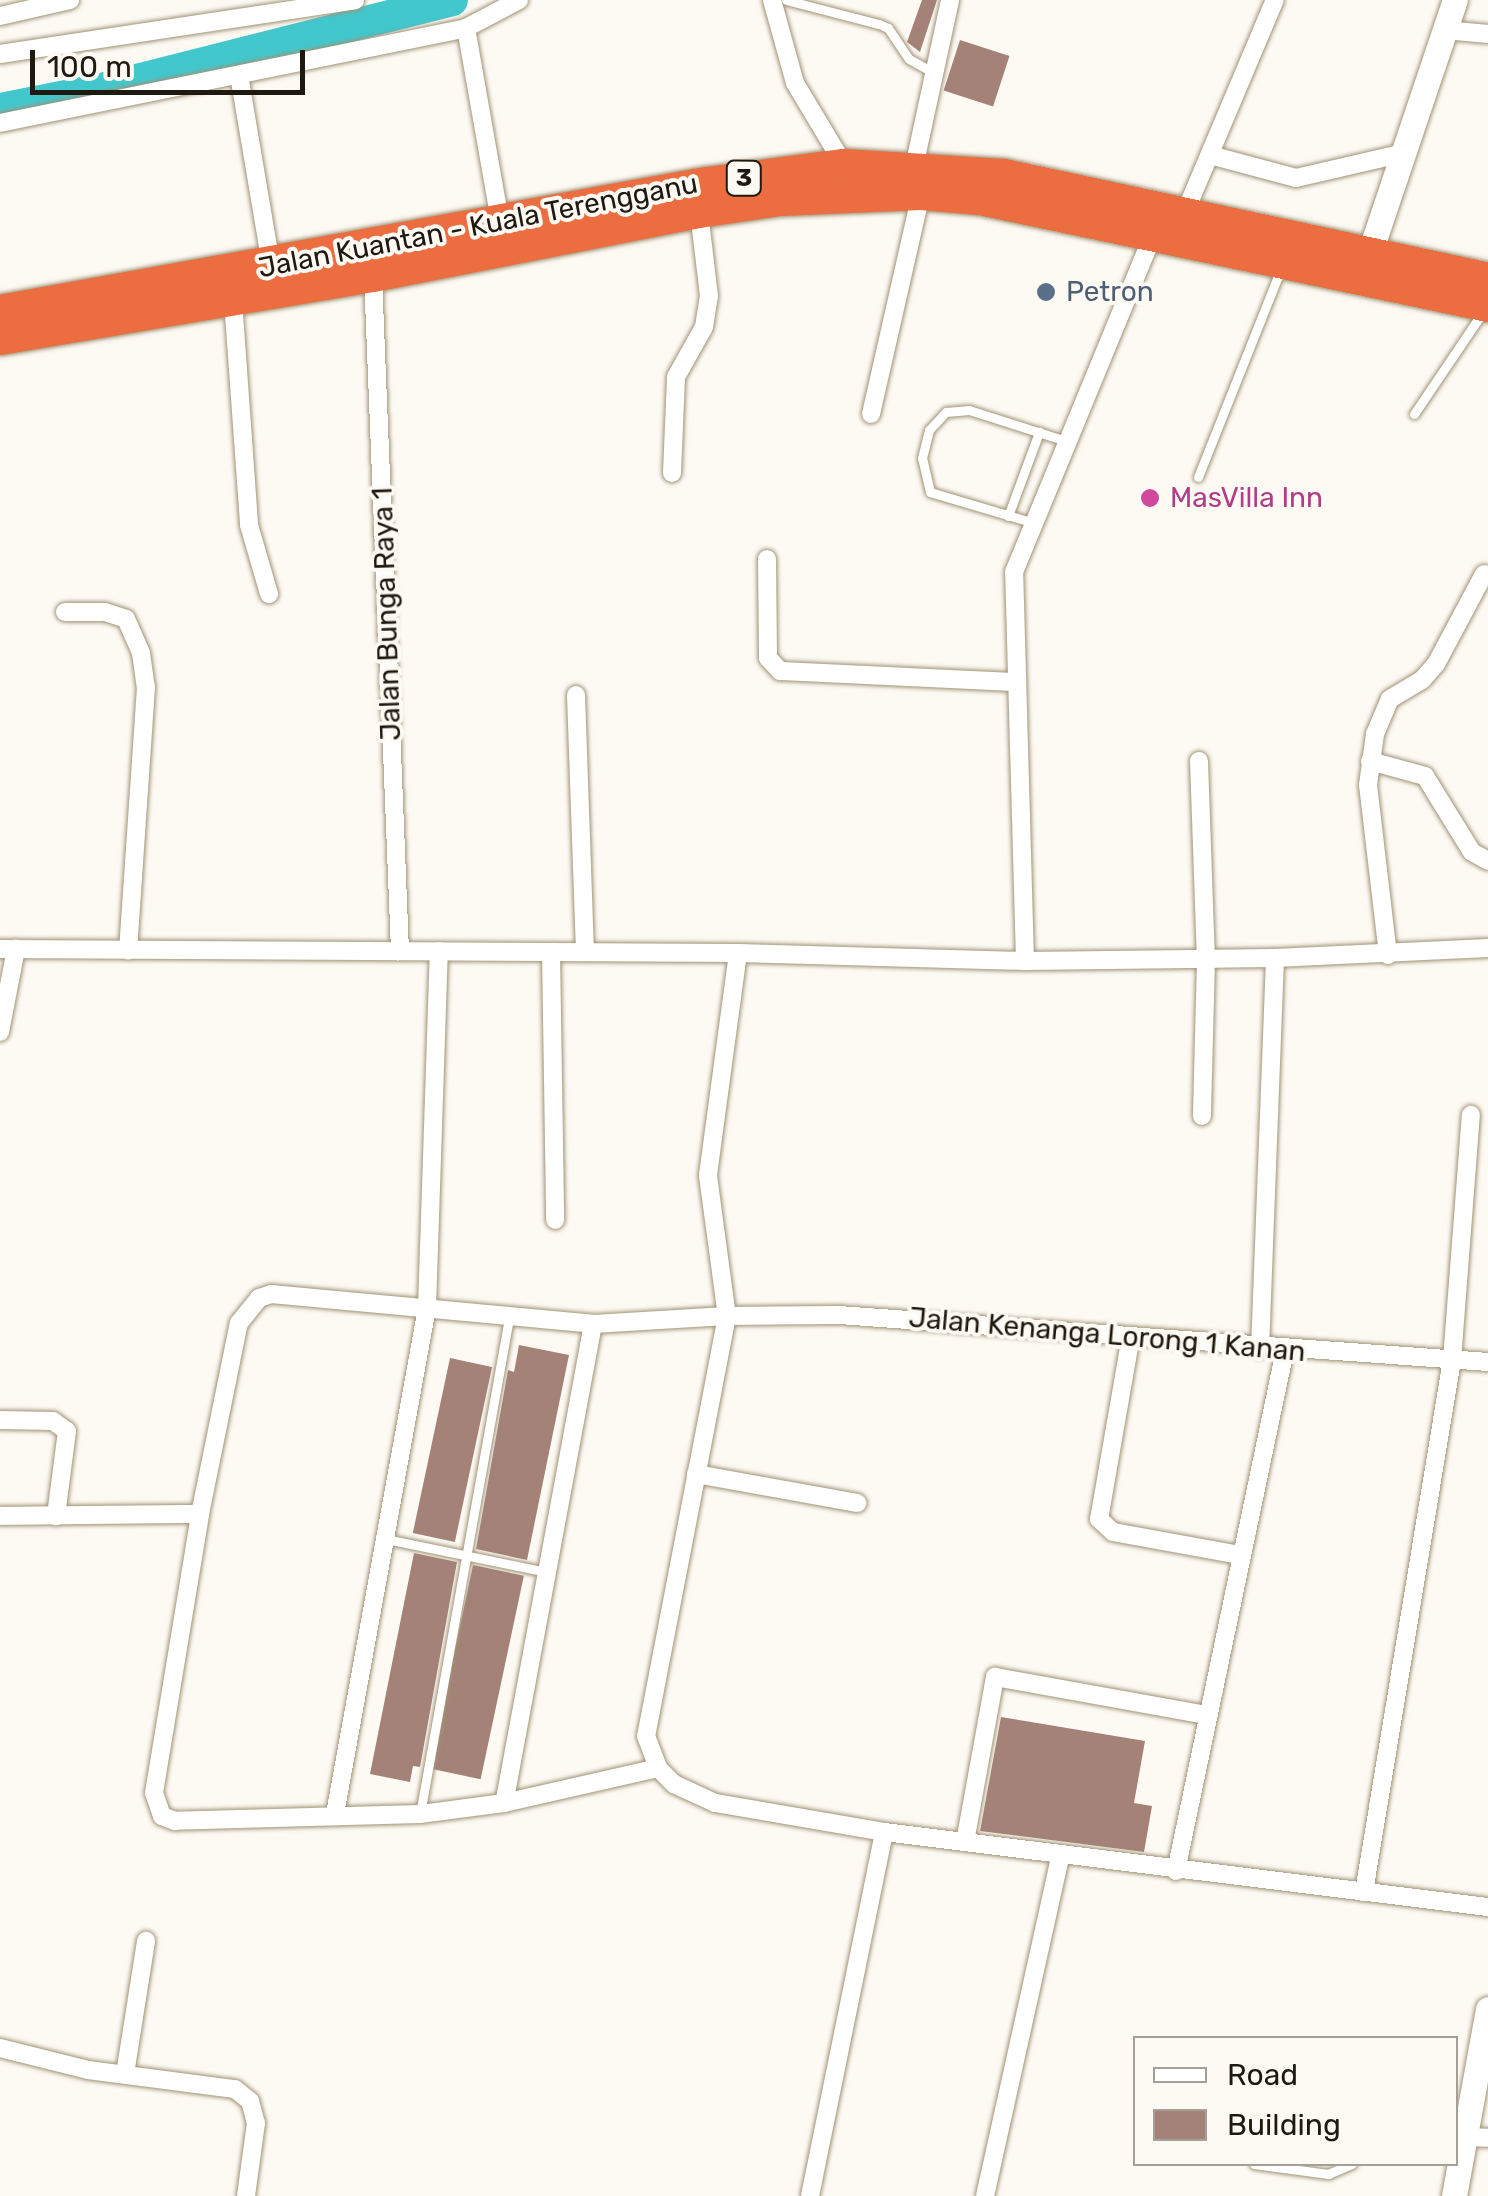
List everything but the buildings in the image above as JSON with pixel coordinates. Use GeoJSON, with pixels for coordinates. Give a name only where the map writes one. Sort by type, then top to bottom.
{"type":"FeatureCollection","features":[{"type":"Feature","properties":{"kind":"highway","name":"Jalan Kuantan - Kuala Terengganu"},"geometry":{"type":"LineString","coordinates":[[0,311],[707,183],[844,166],[1282,264],[1487,297]]}},
{"type":"Feature","properties":{"kind":"highway","name":"Jalan Kuantan - Kuala Terengganu"},"geometry":{"type":"LineString","coordinates":[[0,340],[373,276],[699,212],[917,181],[1004,176],[1369,254],[1487,297]]}},
{"type":"Feature","properties":{"kind":"street"},"geometry":{"type":"LineString","coordinates":[[0,16],[70,0]]}},
{"type":"Feature","properties":{"kind":"street"},"geometry":{"type":"LineString","coordinates":[[0,54],[318,2],[354,0]]}},
{"type":"Feature","properties":{"kind":"street"},"geometry":{"type":"LineString","coordinates":[[0,124],[466,28],[519,0]]}},
{"type":"Feature","properties":{"kind":"street"},"geometry":{"type":"LineString","coordinates":[[772,0],[795,82],[844,166]]}},
{"type":"Feature","properties":{"kind":"street"},"geometry":{"type":"LineString","coordinates":[[870,414],[950,0]]}},
{"type":"Feature","properties":{"kind":"street"},"geometry":{"type":"LineString","coordinates":[[1184,215],[1276,0]]}},
{"type":"Feature","properties":{"kind":"street"},"geometry":{"type":"LineString","coordinates":[[1369,254],[1454,0]]}},
{"type":"Feature","properties":{"kind":"street"},"geometry":{"type":"LineString","coordinates":[[466,28],[500,222]]}},
{"type":"Feature","properties":{"kind":"street"},"geometry":{"type":"LineString","coordinates":[[1445,30],[1488,34]]}},
{"type":"Feature","properties":{"kind":"street"},"geometry":{"type":"LineString","coordinates":[[239,74],[271,264]]}},
{"type":"Feature","properties":{"kind":"street"},"geometry":{"type":"LineString","coordinates":[[1210,156],[1296,178],[1404,152]]}},
{"type":"Feature","properties":{"kind":"street"},"geometry":{"type":"LineString","coordinates":[[672,472],[676,376],[704,327],[709,296],[699,212]]}},
{"type":"Feature","properties":{"kind":"street"},"geometry":{"type":"LineString","coordinates":[[1025,961],[1014,682],[1014,572],[1031,522],[1153,235]]}},
{"type":"Feature","properties":{"kind":"street","name":"Jalan Bunga Raya 1"},"geometry":{"type":"LineString","coordinates":[[373,276],[400,951]]}},
{"type":"Feature","properties":{"kind":"street"},"geometry":{"type":"LineString","coordinates":[[233,300],[249,525],[269,594]]}},
{"type":"Feature","properties":{"kind":"street"},"geometry":{"type":"LineString","coordinates":[[768,559],[768,658],[780,672],[1014,682]]}},
{"type":"Feature","properties":{"kind":"street"},"geometry":{"type":"LineString","coordinates":[[1388,955],[1368,785],[1375,734],[1390,699],[1422,680],[1436,664],[1484,574]]}},
{"type":"Feature","properties":{"kind":"street"},"geometry":{"type":"LineString","coordinates":[[65,612],[105,612],[126,619],[141,653],[146,686],[128,950]]}},
{"type":"Feature","properties":{"kind":"street"},"geometry":{"type":"LineString","coordinates":[[576,695],[586,952]]}},
{"type":"Feature","properties":{"kind":"street"},"geometry":{"type":"LineString","coordinates":[[1370,761],[1425,776],[1472,852],[1488,861]]}},
{"type":"Feature","properties":{"kind":"street"},"geometry":{"type":"LineString","coordinates":[[1198,762],[1206,960],[1202,1116]]}},
{"type":"Feature","properties":{"kind":"street"},"geometry":{"type":"LineString","coordinates":[[0,1032],[8,949],[586,952],[1025,961],[1388,955],[1488,948]]}},
{"type":"Feature","properties":{"kind":"street"},"geometry":{"type":"LineString","coordinates":[[335,1814],[427,1308],[440,951]]}},
{"type":"Feature","properties":{"kind":"street"},"geometry":{"type":"LineString","coordinates":[[551,952],[555,1220]]}},
{"type":"Feature","properties":{"kind":"street"},"geometry":{"type":"LineString","coordinates":[[738,954],[708,1176],[726,1316],[646,1736],[658,1768],[674,1784],[714,1804],[884,1832],[1176,1871],[1488,1907]]}},
{"type":"Feature","properties":{"kind":"street"},"geometry":{"type":"LineString","coordinates":[[1260,1349],[1275,958]]}},
{"type":"Feature","properties":{"kind":"street"},"geometry":{"type":"LineString","coordinates":[[1364,1892],[1452,1360],[1471,1115]]}},
{"type":"Feature","properties":{"kind":"street","name":"Jalan Kenanga Lorong 1 Kanan"},"geometry":{"type":"LineString","coordinates":[[200,1514],[239,1323],[251,1303],[271,1294],[593,1324],[726,1316],[839,1315],[1260,1349],[1488,1362]]}},
{"type":"Feature","properties":{"kind":"street"},"geometry":{"type":"LineString","coordinates":[[504,1802],[593,1324]]}},
{"type":"Feature","properties":{"kind":"street"},"geometry":{"type":"LineString","coordinates":[[1132,1336],[1099,1519],[1114,1532],[1240,1556]]}},
{"type":"Feature","properties":{"kind":"street"},"geometry":{"type":"LineString","coordinates":[[1176,1871],[1285,1350]]}},
{"type":"Feature","properties":{"kind":"street"},"geometry":{"type":"LineString","coordinates":[[0,1420],[54,1421],[67,1431],[56,1516]]}},
{"type":"Feature","properties":{"kind":"street"},"geometry":{"type":"LineString","coordinates":[[696,1474],[856,1502]]}},
{"type":"Feature","properties":{"kind":"street"},"geometry":{"type":"LineString","coordinates":[[0,1516],[200,1514],[154,1793],[158,1810],[174,1822],[420,1814],[504,1802],[658,1768]]}},
{"type":"Feature","properties":{"kind":"street"},"geometry":{"type":"LineString","coordinates":[[965,1842],[996,1677],[1208,1716]]}},
{"type":"Feature","properties":{"kind":"street"},"geometry":{"type":"LineString","coordinates":[[810,2196],[884,1832]]}},
{"type":"Feature","properties":{"kind":"street"},"geometry":{"type":"LineString","coordinates":[[985,2196],[1061,1854]]}},
{"type":"Feature","properties":{"kind":"street"},"geometry":{"type":"LineString","coordinates":[[125,2074],[146,1941]]}},
{"type":"Feature","properties":{"kind":"street"},"geometry":{"type":"LineString","coordinates":[[1454,2196],[1469,2137],[1488,2009]]}},
{"type":"Feature","properties":{"kind":"street"},"geometry":{"type":"LineString","coordinates":[[0,2048],[51,2064],[222,2086],[243,2094],[256,2123],[246,2196]]}},
{"type":"Feature","properties":{"kind":"lane"},"geometry":{"type":"LineString","coordinates":[[786,0],[888,28],[909,58],[934,73]]}},
{"type":"Feature","properties":{"kind":"lane"},"geometry":{"type":"LineString","coordinates":[[1198,477],[1282,264]]}},
{"type":"Feature","properties":{"kind":"lane"},"geometry":{"type":"LineString","coordinates":[[1414,414],[1487,297]]}},
{"type":"Feature","properties":{"kind":"lane"},"geometry":{"type":"LineString","coordinates":[[1031,522],[930,492],[922,458],[930,430],[946,412],[969,410],[1066,440]]}},
{"type":"Feature","properties":{"kind":"lane"},"geometry":{"type":"LineString","coordinates":[[1008,516],[1039,432]]}},
{"type":"Feature","properties":{"kind":"lane"},"geometry":{"type":"LineString","coordinates":[[420,1814],[509,1318]]}},
{"type":"Feature","properties":{"kind":"lane"},"geometry":{"type":"LineString","coordinates":[[384,1539],[547,1572]]}},
{"type":"Feature","properties":{"kind":"lane"},"geometry":{"type":"LineString","coordinates":[[1269,2166],[1328,2174],[1347,2166]]}},
{"type":"Feature","properties":{"kind":"waterway"},"geometry":{"type":"LineString","coordinates":[[0,109],[101,89],[452,0]]}},
{"type":"Feature","properties":{"kind":"place","name":"Petron"},"geometry":{"type":"Point","coordinates":[1046,292]}},
{"type":"Feature","properties":{"kind":"place","name":"MasVilla Inn"},"geometry":{"type":"Point","coordinates":[1150,498]}}]}
